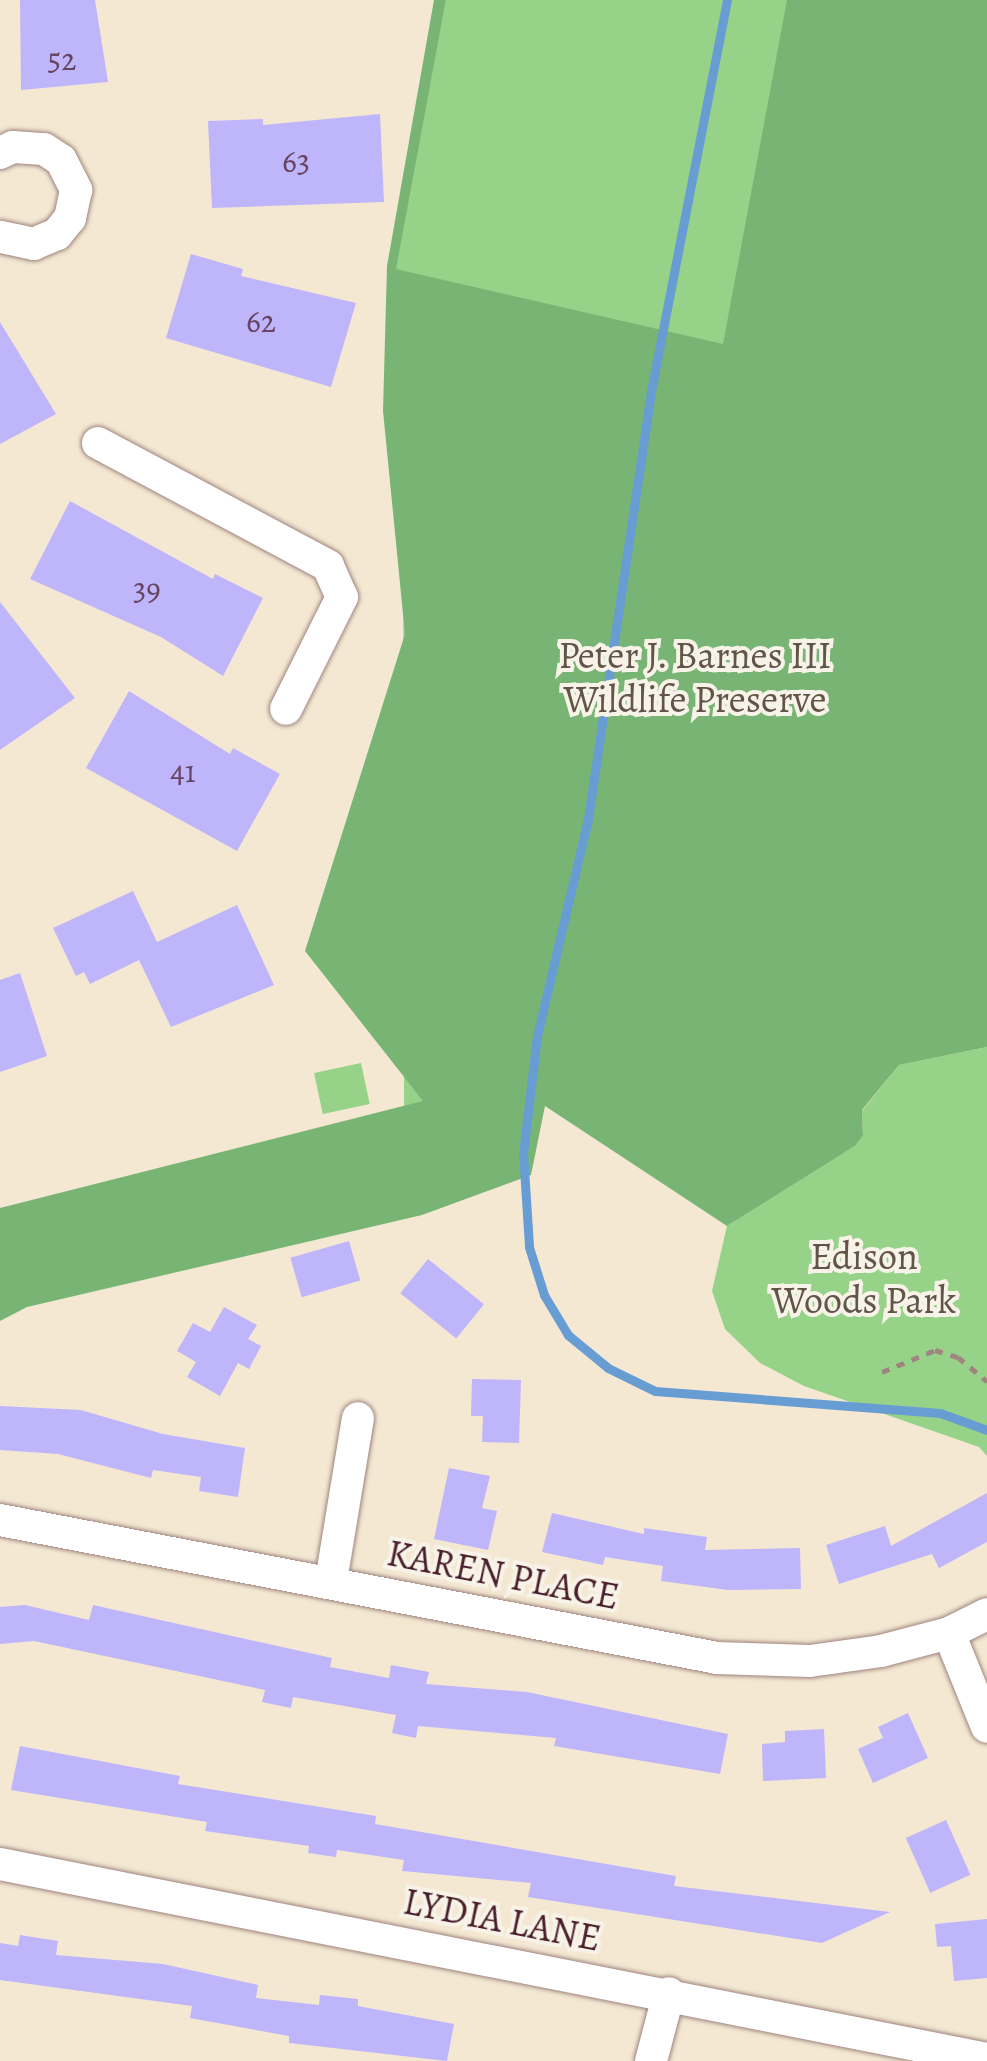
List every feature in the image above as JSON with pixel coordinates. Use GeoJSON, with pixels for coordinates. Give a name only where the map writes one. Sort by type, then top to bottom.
{"type":"FeatureCollection","features":[{"type":"Feature","properties":{"kind":"street"},"geometry":{"type":"LineString","coordinates":[[0,154],[13,147],[44,149],[61,160],[76,190],[70,218],[57,234],[34,244],[0,237]]}},
{"type":"Feature","properties":{"kind":"street"},"geometry":{"type":"LineString","coordinates":[[98,443],[328,566],[342,598],[286,709]]}},
{"type":"Feature","properties":{"kind":"street"},"geometry":{"type":"LineString","coordinates":[[331,1581],[358,1418]]}},
{"type":"Feature","properties":{"kind":"street","name":"KAREN PLACE"},"geometry":{"type":"LineString","coordinates":[[0,1520],[764,1662],[882,1651],[949,1633],[987,1614]]}},
{"type":"Feature","properties":{"kind":"street"},"geometry":{"type":"LineString","coordinates":[[949,1633],[987,1726]]}},
{"type":"Feature","properties":{"kind":"street","name":"LYDIA LANE"},"geometry":{"type":"LineString","coordinates":[[0,1864],[669,1993],[987,2060]]}},
{"type":"Feature","properties":{"kind":"street"},"geometry":{"type":"LineString","coordinates":[[651,2061],[669,1993]]}},
{"type":"Feature","properties":{"kind":"path"},"geometry":{"type":"LineString","coordinates":[[882,1372],[935,1350],[958,1357],[987,1381]]}},
{"type":"Feature","properties":{"kind":"green space","name":"Peter J. Barnes III Wildlife Preserve"},"geometry":{"type":"Polygon","coordinates":[[[434,0],[446,0],[396,269],[723,344],[787,0],[987,0],[987,1047],[899,1065],[862,1110],[863,1136],[855,1146],[727,1226],[545,1106],[531,1175],[422,1215],[27,1307],[0,1321],[0,1208],[423,1101],[305,951],[405,634],[383,411],[387,266],[434,0]]]}},
{"type":"Feature","properties":{"kind":"green space","name":"Peter J. Barnes III Wildlife Preserve"},"geometry":{"type":"Polygon","coordinates":[[[446,0],[987,0],[987,967],[404,1110],[403,388],[418,275],[395,269],[446,0]]]}},
{"type":"Feature","properties":{"kind":"green space","name":"Edison Woods Park"},"geometry":{"type":"Polygon","coordinates":[[[987,1047],[987,1456],[979,1447],[804,1386],[760,1363],[725,1329],[712,1291],[727,1226],[855,1146],[863,1136],[862,1111],[899,1065],[987,1047]]]}},
{"type":"Feature","properties":{"kind":"green space"},"geometry":{"type":"Polygon","coordinates":[[[361,1063],[370,1104],[323,1114],[314,1073],[361,1063]]]}},
{"type":"Feature","properties":{"kind":"building"},"geometry":{"type":"Polygon","coordinates":[[[20,0],[95,0],[108,82],[21,90],[20,0]]]}},
{"type":"Feature","properties":{"kind":"building"},"geometry":{"type":"Polygon","coordinates":[[[380,114],[384,202],[212,208],[208,121],[263,119],[263,125],[380,114]]]}},
{"type":"Feature","properties":{"kind":"building"},"geometry":{"type":"Polygon","coordinates":[[[191,254],[243,269],[241,276],[356,303],[331,387],[166,338],[191,254]]]}},
{"type":"Feature","properties":{"kind":"building"},"geometry":{"type":"Polygon","coordinates":[[[0,322],[56,414],[0,444],[0,322]]]}},
{"type":"Feature","properties":{"kind":"building"},"geometry":{"type":"Polygon","coordinates":[[[70,501],[213,579],[215,574],[263,598],[223,676],[161,637],[30,579],[70,501]]]}},
{"type":"Feature","properties":{"kind":"building"},"geometry":{"type":"Polygon","coordinates":[[[0,602],[75,698],[0,750],[0,602]]]}},
{"type":"Feature","properties":{"kind":"building"},"geometry":{"type":"Polygon","coordinates":[[[129,691],[230,754],[233,748],[280,774],[237,851],[86,768],[129,691]]]}},
{"type":"Feature","properties":{"kind":"building"},"geometry":{"type":"Polygon","coordinates":[[[133,891],[157,942],[237,905],[274,985],[171,1027],[139,960],[90,984],[84,972],[76,976],[53,928],[133,891]]]}},
{"type":"Feature","properties":{"kind":"building"},"geometry":{"type":"Polygon","coordinates":[[[20,973],[47,1056],[0,1072],[0,980],[20,973]]]}},
{"type":"Feature","properties":{"kind":"building"},"geometry":{"type":"Polygon","coordinates":[[[349,1241],[360,1280],[302,1297],[290,1258],[349,1241]]]}},
{"type":"Feature","properties":{"kind":"building"},"geometry":{"type":"Polygon","coordinates":[[[428,1259],[484,1304],[456,1339],[400,1293],[428,1259]]]}},
{"type":"Feature","properties":{"kind":"building"},"geometry":{"type":"Polygon","coordinates":[[[224,1307],[257,1325],[248,1339],[261,1346],[249,1369],[238,1363],[220,1396],[187,1377],[196,1362],[177,1351],[193,1323],[210,1332],[224,1307]]]}},
{"type":"Feature","properties":{"kind":"building"},"geometry":{"type":"Polygon","coordinates":[[[472,1379],[521,1380],[519,1443],[482,1442],[483,1416],[471,1416],[472,1379]]]}},
{"type":"Feature","properties":{"kind":"building"},"geometry":{"type":"Polygon","coordinates":[[[0,1406],[81,1410],[163,1434],[245,1448],[238,1497],[199,1491],[201,1477],[153,1470],[151,1478],[58,1454],[0,1450],[0,1406]]]}},
{"type":"Feature","properties":{"kind":"building"},"geometry":{"type":"Polygon","coordinates":[[[449,1468],[490,1476],[482,1508],[497,1511],[488,1550],[434,1539],[449,1468]]]}},
{"type":"Feature","properties":{"kind":"building"},"geometry":{"type":"Polygon","coordinates":[[[987,1493],[987,1542],[939,1568],[932,1554],[839,1584],[826,1545],[885,1526],[891,1546],[987,1493]]]}},
{"type":"Feature","properties":{"kind":"building"},"geometry":{"type":"Polygon","coordinates":[[[552,1513],[644,1534],[644,1528],[707,1537],[705,1550],[800,1548],[801,1589],[728,1590],[661,1581],[663,1566],[605,1557],[603,1565],[542,1552],[552,1513]]]}},
{"type":"Feature","properties":{"kind":"building"},"geometry":{"type":"Polygon","coordinates":[[[25,1605],[89,1620],[93,1605],[332,1658],[330,1667],[389,1678],[391,1665],[429,1672],[426,1684],[527,1692],[728,1734],[720,1774],[554,1746],[556,1738],[418,1726],[416,1738],[392,1733],[396,1715],[293,1697],[291,1708],[262,1702],[265,1690],[34,1641],[0,1644],[0,1607],[25,1605]]]}},
{"type":"Feature","properties":{"kind":"building"},"geometry":{"type":"Polygon","coordinates":[[[908,1713],[928,1758],[873,1783],[858,1749],[883,1738],[878,1727],[908,1713]]]}},
{"type":"Feature","properties":{"kind":"building"},"geometry":{"type":"Polygon","coordinates":[[[824,1729],[826,1778],[763,1781],[762,1744],[785,1742],[785,1731],[824,1729]]]}},
{"type":"Feature","properties":{"kind":"building"},"geometry":{"type":"Polygon","coordinates":[[[20,1746],[180,1776],[178,1784],[376,1816],[375,1824],[676,1876],[674,1886],[890,1912],[822,1943],[528,1897],[531,1883],[402,1871],[404,1860],[337,1850],[336,1857],[308,1853],[309,1846],[205,1831],[207,1822],[11,1790],[20,1746]]]}},
{"type":"Feature","properties":{"kind":"building"},"geometry":{"type":"Polygon","coordinates":[[[946,1820],[970,1875],[930,1893],[906,1838],[946,1820]]]}},
{"type":"Feature","properties":{"kind":"building"},"geometry":{"type":"Polygon","coordinates":[[[987,1919],[987,1978],[954,1981],[951,1946],[937,1947],[935,1924],[987,1919]]]}},
{"type":"Feature","properties":{"kind":"building"},"geometry":{"type":"Polygon","coordinates":[[[20,1935],[58,1941],[56,1955],[163,1964],[258,1985],[256,1998],[319,2005],[320,1995],[358,1999],[358,2006],[454,2024],[447,2061],[289,2043],[289,2036],[190,2018],[192,2006],[0,1980],[0,1943],[18,1946],[20,1935]]]}},
{"type":"Feature","properties":{"kind":"waterway"},"geometry":{"type":"LineString","coordinates":[[727,0],[651,392],[587,823],[537,1036],[523,1153],[529,1247],[544,1295],[568,1335],[608,1368],[655,1391],[940,1413],[987,1430]]}}]}
